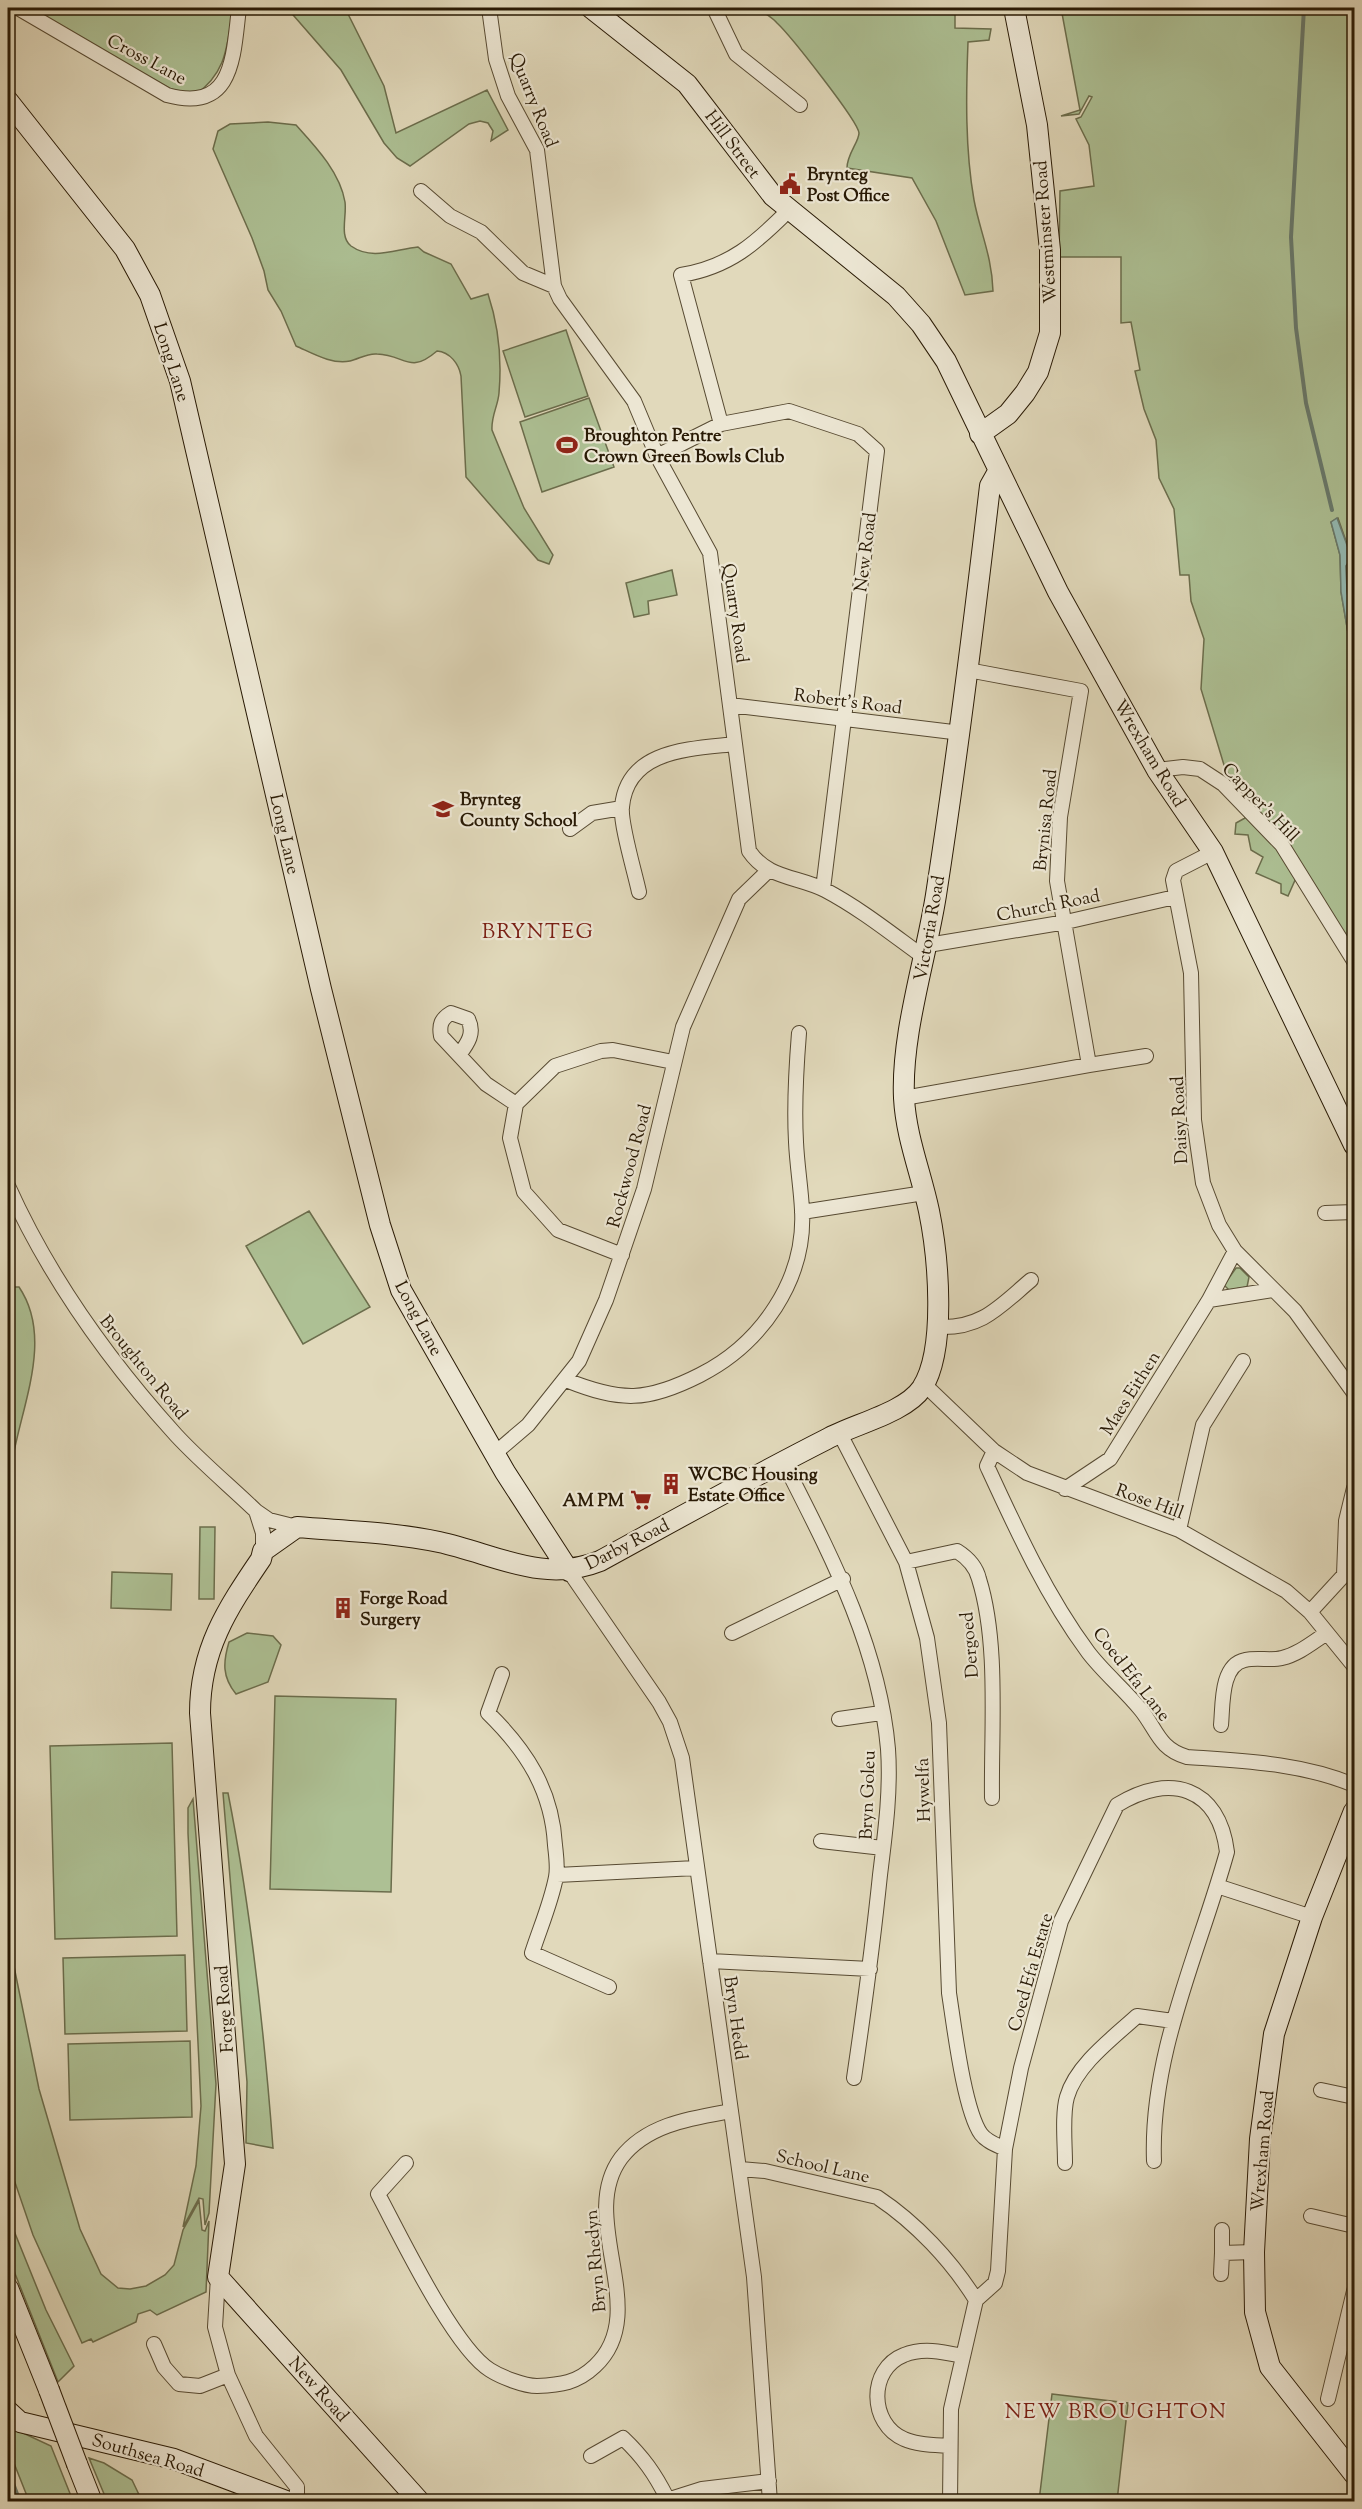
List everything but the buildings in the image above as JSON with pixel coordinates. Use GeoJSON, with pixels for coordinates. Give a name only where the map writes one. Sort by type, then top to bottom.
{"type":"FeatureCollection","features":[{"type":"Feature","properties":{"kind":"street","name":"Cross Lane"},"geometry":{"type":"LineString","coordinates":[[18,8],[167,95],[187,100],[203,99],[217,92],[228,74],[235,45],[239,8]]}},
{"type":"Feature","properties":{"kind":"street","name":"Quarry Road"},"geometry":{"type":"LineString","coordinates":[[489,8],[496,59],[508,96],[537,150],[554,286],[560,299],[634,401],[657,456],[710,553],[746,840],[756,861],[768,871]]}},
{"type":"Feature","properties":{"kind":"street","name":"Hill Street"},"geometry":{"type":"LineString","coordinates":[[591,8],[687,84],[773,196],[896,296],[921,324],[946,361]]}},
{"type":"Feature","properties":{"kind":"street"},"geometry":{"type":"LineString","coordinates":[[714,8],[736,54],[800,105]]}},
{"type":"Feature","properties":{"kind":"street","name":"Westminster Road"},"geometry":{"type":"LineString","coordinates":[[980,434],[1008,414],[1024,393],[1038,372],[1050,333],[1050,250],[1039,146],[1020,27],[1014,8]]}},
{"type":"Feature","properties":{"kind":"street","name":"Long Lane"},"geometry":{"type":"LineString","coordinates":[[8,101],[125,249],[150,295],[180,381],[321,989],[380,1225],[401,1290],[494,1454],[569,1571]]}},
{"type":"Feature","properties":{"kind":"street"},"geometry":{"type":"LineString","coordinates":[[421,191],[450,216],[481,232],[523,273],[554,286]]}},
{"type":"Feature","properties":{"kind":"street"},"geometry":{"type":"LineString","coordinates":[[721,424],[681,275],[735,258],[757,242],[790,209]]}},
{"type":"Feature","properties":{"kind":"street","name":"Wrexham Road"},"geometry":{"type":"LineString","coordinates":[[946,361],[1058,592],[1157,770],[1213,852],[1354,1145]]}},
{"type":"Feature","properties":{"kind":"street","name":"New Road"},"geometry":{"type":"LineString","coordinates":[[657,456],[721,424],[789,411],[858,434],[877,451],[823,889]]}},
{"type":"Feature","properties":{"kind":"street","name":"Victoria Road"},"geometry":{"type":"LineString","coordinates":[[924,1384],[932,1365],[938,1327],[929,1213],[908,1131],[904,1098],[909,1035],[926,951],[961,733],[990,486],[999,470]]}},
{"type":"Feature","properties":{"kind":"street","name":"Brynisa Road"},"geometry":{"type":"LineString","coordinates":[[968,670],[1081,691],[1060,817],[1057,881],[1066,922],[1089,1065]]}},
{"type":"Feature","properties":{"kind":"street","name":"Robert's Road"},"geometry":{"type":"LineString","coordinates":[[730,705],[961,733]]}},
{"type":"Feature","properties":{"kind":"street"},"geometry":{"type":"LineString","coordinates":[[639,892],[621,808],[627,787],[636,772],[653,759],[670,752],[735,744]]}},
{"type":"Feature","properties":{"kind":"street","name":"Capper's Hill"},"geometry":{"type":"LineString","coordinates":[[1157,770],[1183,767],[1200,769],[1223,784],[1282,845],[1354,961]]}},
{"type":"Feature","properties":{"kind":"street"},"geometry":{"type":"LineString","coordinates":[[570,829],[592,813],[621,808]]}},
{"type":"Feature","properties":{"kind":"street","name":"Daisy Road"},"geometry":{"type":"LineString","coordinates":[[1213,852],[1176,872],[1173,880],[1191,973],[1197,1155],[1203,1183],[1219,1225],[1235,1251],[1295,1311],[1354,1394]]}},
{"type":"Feature","properties":{"kind":"street"},"geometry":{"type":"LineString","coordinates":[[768,871],[823,889],[926,951]]}},
{"type":"Feature","properties":{"kind":"street","name":"Rockwood Road"},"geometry":{"type":"LineString","coordinates":[[494,1454],[528,1425],[579,1361],[622,1255],[644,1189],[673,1062],[692,1003],[739,899],[768,871]]}},
{"type":"Feature","properties":{"kind":"street","name":"Church Road"},"geometry":{"type":"LineString","coordinates":[[926,951],[1175,897]]}},
{"type":"Feature","properties":{"kind":"street"},"geometry":{"type":"LineString","coordinates":[[566,1380],[594,1392],[634,1398],[675,1388],[718,1366],[757,1331],[786,1292],[798,1260],[802,1212],[795,1099],[799,1033]]}},
{"type":"Feature","properties":{"kind":"street"},"geometry":{"type":"LineString","coordinates":[[622,1255],[558,1230],[524,1192],[510,1138],[516,1104],[555,1066],[601,1051],[614,1050],[673,1062]]}},
{"type":"Feature","properties":{"kind":"street"},"geometry":{"type":"LineString","coordinates":[[459,1055],[486,1084],[516,1104]]}},
{"type":"Feature","properties":{"kind":"street"},"geometry":{"type":"LineString","coordinates":[[904,1098],[1146,1056]]}},
{"type":"Feature","properties":{"kind":"street","name":"Broughton Road"},"geometry":{"type":"LineString","coordinates":[[8,1186],[20,1213],[89,1329],[177,1436],[256,1511],[269,1520],[297,1527]]}},
{"type":"Feature","properties":{"kind":"street"},"geometry":{"type":"LineString","coordinates":[[802,1212],[924,1192]]}},
{"type":"Feature","properties":{"kind":"street"},"geometry":{"type":"LineString","coordinates":[[1325,1213],[1354,1212]]}},
{"type":"Feature","properties":{"kind":"street","name":"Maes Eithen"},"geometry":{"type":"LineString","coordinates":[[1065,1489],[1110,1459],[1209,1300],[1235,1251]]}},
{"type":"Feature","properties":{"kind":"street"},"geometry":{"type":"LineString","coordinates":[[938,1327],[959,1328],[985,1318],[1031,1280]]}},
{"type":"Feature","properties":{"kind":"street"},"geometry":{"type":"LineString","coordinates":[[1209,1300],[1272,1290]]}},
{"type":"Feature","properties":{"kind":"street"},"geometry":{"type":"LineString","coordinates":[[1179,1530],[1203,1425],[1243,1361]]}},
{"type":"Feature","properties":{"kind":"street","name":"Rose Hill"},"geometry":{"type":"LineString","coordinates":[[924,1384],[994,1451],[1027,1473],[1179,1530],[1286,1591],[1311,1612],[1354,1666]]}},
{"type":"Feature","properties":{"kind":"street","name":"Darby Road"},"geometry":{"type":"LineString","coordinates":[[297,1527],[439,1542],[534,1568],[569,1571],[600,1561],[839,1432],[904,1405],[916,1396],[924,1384]]}},
{"type":"Feature","properties":{"kind":"street","name":"Hywelfa"},"geometry":{"type":"LineString","coordinates":[[839,1432],[906,1562],[927,1638],[939,1723],[949,1993],[955,2037],[973,2114],[981,2134],[1005,2149]]}},
{"type":"Feature","properties":{"kind":"street","name":"Coed Efa Lane"},"geometry":{"type":"LineString","coordinates":[[994,1451],[987,1466],[1026,1552],[1088,1652],[1142,1711],[1163,1744],[1173,1753],[1187,1757],[1287,1766],[1326,1773],[1354,1785]]}},
{"type":"Feature","properties":{"kind":"street","name":"Bryn Goleu"},"geometry":{"type":"LineString","coordinates":[[783,1461],[843,1579],[869,1655],[881,1713],[889,1774],[870,1968],[854,2078]]}},
{"type":"Feature","properties":{"kind":"street"},"geometry":{"type":"LineString","coordinates":[[1311,1612],[1344,1575],[1346,1521],[1354,1488]]}},
{"type":"Feature","properties":{"kind":"street"},"geometry":{"type":"LineString","coordinates":[[256,1511],[263,1533],[263,1551]]}},
{"type":"Feature","properties":{"kind":"street","name":"Forge Road"},"geometry":{"type":"LineString","coordinates":[[297,1527],[263,1551],[261,1559],[211,1644],[202,1673],[200,1694],[235,2164],[218,2277],[215,2327],[228,2375],[256,2436],[297,2487],[297,2502]]}},
{"type":"Feature","properties":{"kind":"street","name":"Dergoed"},"geometry":{"type":"LineString","coordinates":[[906,1562],[957,1551],[968,1558],[979,1577],[990,1638],[992,1798]]}},
{"type":"Feature","properties":{"kind":"street","name":"Bryn Hedd"},"geometry":{"type":"LineString","coordinates":[[569,1571],[659,1702],[670,1722],[682,1758],[740,2169],[757,2307],[770,2502]]}},
{"type":"Feature","properties":{"kind":"street"},"geometry":{"type":"LineString","coordinates":[[732,1633],[843,1579]]}},
{"type":"Feature","properties":{"kind":"street"},"geometry":{"type":"LineString","coordinates":[[1221,1725],[1225,1679],[1234,1666],[1243,1660],[1281,1658],[1299,1652],[1327,1633]]}},
{"type":"Feature","properties":{"kind":"street"},"geometry":{"type":"LineString","coordinates":[[502,1674],[488,1713],[523,1750],[546,1794],[554,1829],[557,1875],[532,1953],[609,1987]]}},
{"type":"Feature","properties":{"kind":"street"},"geometry":{"type":"LineString","coordinates":[[839,1719],[881,1713]]}},
{"type":"Feature","properties":{"kind":"street","name":"Coed Efa Estate"},"geometry":{"type":"LineString","coordinates":[[975,2300],[995,2283],[998,2271],[1005,2149],[1022,2068],[1061,1921],[1110,1816],[1118,1805],[1135,1794],[1154,1787],[1173,1787],[1205,1802],[1217,1815],[1224,1830],[1227,1852],[1173,2021],[1153,2132],[1154,2161]]}},
{"type":"Feature","properties":{"kind":"street","name":"Wrexham Road"},"geometry":{"type":"LineString","coordinates":[[1354,1810],[1311,1917],[1274,2034],[1260,2139],[1254,2252],[1255,2312],[1270,2367],[1354,2474]]}},
{"type":"Feature","properties":{"kind":"street"},"geometry":{"type":"LineString","coordinates":[[821,1841],[883,1848]]}},
{"type":"Feature","properties":{"kind":"street"},"geometry":{"type":"LineString","coordinates":[[557,1875],[696,1868]]}},
{"type":"Feature","properties":{"kind":"street"},"geometry":{"type":"LineString","coordinates":[[1217,1886],[1311,1917]]}},
{"type":"Feature","properties":{"kind":"street"},"geometry":{"type":"LineString","coordinates":[[710,1961],[870,1968]]}},
{"type":"Feature","properties":{"kind":"street"},"geometry":{"type":"LineString","coordinates":[[1065,2163],[1067,2097],[1083,2069],[1098,2050],[1137,2016],[1173,2021]]}},
{"type":"Feature","properties":{"kind":"street"},"geometry":{"type":"LineString","coordinates":[[1321,2090],[1354,2097]]}},
{"type":"Feature","properties":{"kind":"street","name":"Bryn Rhedyn"},"geometry":{"type":"LineString","coordinates":[[406,2163],[378,2194],[422,2277],[460,2337],[490,2370],[530,2386],[562,2385],[583,2377],[602,2359],[614,2339],[619,2316],[606,2213],[611,2177],[621,2158],[635,2145],[663,2127],[683,2120],[731,2111]]}},
{"type":"Feature","properties":{"kind":"street","name":"School Lane"},"geometry":{"type":"LineString","coordinates":[[740,2169],[765,2170],[877,2197],[890,2206],[946,2258],[975,2300]]}},
{"type":"Feature","properties":{"kind":"street"},"geometry":{"type":"LineString","coordinates":[[1311,2216],[1354,2226]]}},
{"type":"Feature","properties":{"kind":"street"},"geometry":{"type":"LineString","coordinates":[[1221,2274],[1222,2230]]}},
{"type":"Feature","properties":{"kind":"street"},"geometry":{"type":"LineString","coordinates":[[1222,2253],[1254,2252]]}},
{"type":"Feature","properties":{"kind":"street","name":"New Road"},"geometry":{"type":"LineString","coordinates":[[218,2277],[420,2502]]}},
{"type":"Feature","properties":{"kind":"street"},"geometry":{"type":"LineString","coordinates":[[8,2288],[92,2502]]}},
{"type":"Feature","properties":{"kind":"street"},"geometry":{"type":"LineString","coordinates":[[1328,2399],[1354,2291]]}},
{"type":"Feature","properties":{"kind":"street"},"geometry":{"type":"LineString","coordinates":[[950,2502],[951,2409],[975,2300]]}},
{"type":"Feature","properties":{"kind":"street"},"geometry":{"type":"LineString","coordinates":[[154,2343],[165,2367],[179,2384],[200,2386],[228,2375]]}},
{"type":"Feature","properties":{"kind":"street"},"geometry":{"type":"LineString","coordinates":[[949,2446],[902,2439],[881,2417],[876,2392],[884,2371],[904,2355],[937,2351],[963,2356]]}},
{"type":"Feature","properties":{"kind":"street","name":"Southsea Road"},"geometry":{"type":"LineString","coordinates":[[8,2411],[20,2422],[174,2459],[289,2502]]}},
{"type":"Feature","properties":{"kind":"street"},"geometry":{"type":"LineString","coordinates":[[591,2456],[623,2438],[649,2464],[664,2500],[702,2489],[769,2481]]}},
{"type":"Feature","properties":{"kind":"green space"},"geometry":{"type":"Polygon","coordinates":[[[28,8],[233,8],[227,45],[220,67],[206,86],[195,95],[174,91],[28,8]]]}},
{"type":"Feature","properties":{"kind":"green space"},"geometry":{"type":"Polygon","coordinates":[[[287,8],[293,8],[298,12],[299,8],[345,8],[384,86],[396,133],[487,90],[508,130],[491,141],[493,131],[488,123],[480,121],[469,124],[410,166],[397,158],[384,143],[341,70],[287,8]]]}},
{"type":"Feature","properties":{"kind":"green space"},"geometry":{"type":"Polygon","coordinates":[[[760,8],[955,8],[955,28],[991,29],[989,40],[968,42],[967,101],[971,181],[993,291],[965,295],[936,221],[912,178],[847,168],[859,133],[856,125],[795,44],[760,8]]]}},
{"type":"Feature","properties":{"kind":"green space"},"geometry":{"type":"Polygon","coordinates":[[[1061,8],[1354,8],[1354,564],[1338,518],[1331,522],[1340,555],[1341,592],[1354,668],[1354,977],[1300,869],[1288,896],[1281,893],[1281,884],[1256,873],[1263,857],[1251,850],[1248,835],[1235,834],[1236,823],[1245,818],[1242,801],[1224,765],[1201,689],[1204,639],[1191,601],[1189,575],[1180,575],[1174,509],[1159,478],[1156,440],[1144,409],[1135,371],[1140,370],[1131,322],[1121,323],[1121,257],[1059,257],[1060,191],[1094,186],[1089,145],[1076,119],[1081,117],[1092,97],[1089,96],[1079,114],[1061,116],[1080,110],[1061,8]]]}},
{"type":"Feature","properties":{"kind":"green space"},"geometry":{"type":"Polygon","coordinates":[[[268,122],[296,125],[326,160],[342,191],[345,202],[344,232],[351,246],[367,253],[384,253],[418,247],[451,264],[471,299],[488,294],[495,318],[500,355],[499,393],[492,430],[524,508],[553,555],[549,564],[538,560],[466,477],[461,376],[456,363],[450,356],[437,351],[420,362],[413,363],[387,355],[373,354],[343,362],[322,358],[296,346],[281,311],[268,290],[252,238],[213,149],[218,131],[230,124],[268,122]]]}},
{"type":"Feature","properties":{"kind":"green space"},"geometry":{"type":"Polygon","coordinates":[[[566,330],[588,396],[525,417],[503,351],[566,330]]]}},
{"type":"Feature","properties":{"kind":"green space","name":"Broughton Pentre Crown Green Bowls Club"},"geometry":{"type":"Polygon","coordinates":[[[589,398],[614,467],[542,492],[520,422],[589,398]]]}},
{"type":"Feature","properties":{"kind":"green space"},"geometry":{"type":"Polygon","coordinates":[[[672,570],[677,595],[648,601],[649,614],[634,617],[626,583],[672,570]]]}},
{"type":"Feature","properties":{"kind":"green space"},"geometry":{"type":"Polygon","coordinates":[[[309,1211],[370,1307],[303,1344],[246,1246],[309,1211]]]}},
{"type":"Feature","properties":{"kind":"green space"},"geometry":{"type":"Polygon","coordinates":[[[1236,1268],[1240,1268],[1249,1277],[1247,1287],[1229,1290],[1224,1285],[1236,1268]]]}},
{"type":"Feature","properties":{"kind":"green space"},"geometry":{"type":"Polygon","coordinates":[[[8,1287],[19,1287],[29,1306],[34,1327],[35,1348],[28,1392],[13,1457],[8,1535],[8,1287]]]}},
{"type":"Feature","properties":{"kind":"green space"},"geometry":{"type":"Polygon","coordinates":[[[200,1527],[215,1527],[214,1599],[199,1599],[200,1527]]]}},
{"type":"Feature","properties":{"kind":"green space"},"geometry":{"type":"Polygon","coordinates":[[[112,1572],[172,1574],[171,1610],[111,1608],[112,1572]]]}},
{"type":"Feature","properties":{"kind":"green space"},"geometry":{"type":"Polygon","coordinates":[[[247,1633],[273,1636],[281,1645],[268,1682],[236,1694],[226,1675],[226,1656],[229,1642],[247,1633]]]}},
{"type":"Feature","properties":{"kind":"green space"},"geometry":{"type":"Polygon","coordinates":[[[275,1696],[396,1699],[391,1892],[270,1889],[275,1696]]]}},
{"type":"Feature","properties":{"kind":"green space"},"geometry":{"type":"Polygon","coordinates":[[[172,1743],[177,1936],[55,1939],[50,1746],[172,1743]]]}},
{"type":"Feature","properties":{"kind":"green space"},"geometry":{"type":"Polygon","coordinates":[[[223,1793],[228,1793],[250,1925],[261,2014],[273,2148],[246,2143],[247,2082],[223,1793]]]}},
{"type":"Feature","properties":{"kind":"green space"},"geometry":{"type":"Polygon","coordinates":[[[193,1799],[216,2084],[209,2213],[205,2225],[203,2199],[199,2198],[183,2227],[196,2166],[201,2106],[188,1833],[188,1808],[193,1799]]]}},
{"type":"Feature","properties":{"kind":"green space"},"geometry":{"type":"Polygon","coordinates":[[[8,1937],[39,2089],[80,2229],[101,2274],[118,2288],[130,2289],[146,2286],[165,2275],[174,2265],[183,2230],[199,2201],[202,2230],[205,2231],[209,2221],[206,2292],[157,2315],[150,2310],[138,2314],[136,2322],[93,2342],[91,2339],[82,2343],[33,2235],[8,2162],[8,1937]]]}},
{"type":"Feature","properties":{"kind":"green space"},"geometry":{"type":"Polygon","coordinates":[[[185,1955],[187,2031],[65,2034],[63,1958],[185,1955]]]}},
{"type":"Feature","properties":{"kind":"green space"},"geometry":{"type":"Polygon","coordinates":[[[190,2041],[192,2117],[70,2120],[68,2044],[190,2041]]]}},
{"type":"Feature","properties":{"kind":"green space"},"geometry":{"type":"Polygon","coordinates":[[[8,2216],[46,2310],[74,2366],[58,2382],[8,2256],[8,2216]]]}},
{"type":"Feature","properties":{"kind":"green space"},"geometry":{"type":"Polygon","coordinates":[[[1052,2394],[1128,2403],[1117,2501],[1039,2501],[1052,2394]]]}},
{"type":"Feature","properties":{"kind":"green space"},"geometry":{"type":"Polygon","coordinates":[[[8,2426],[51,2446],[73,2501],[29,2501],[8,2448],[8,2426]]]}},
{"type":"Feature","properties":{"kind":"green space"},"geometry":{"type":"Polygon","coordinates":[[[89,2458],[104,2463],[132,2480],[142,2501],[107,2501],[89,2458]]]}},
{"type":"Feature","properties":{"kind":"water"},"geometry":{"type":"Polygon","coordinates":[[[1337,518],[1354,564],[1354,668],[1341,592],[1340,555],[1331,522],[1337,518]]]}},
{"type":"Feature","properties":{"kind":"waterway"},"geometry":{"type":"LineString","coordinates":[[1304,8],[1291,237],[1296,328],[1306,403],[1332,510]]}},
{"type":"Feature","properties":{"kind":"waterway"},"geometry":{"type":"LineString","coordinates":[[8,2470],[20,2502]]}},
{"type":"Feature","properties":{"kind":"place","name":"Brynteg Post Office"},"geometry":{"type":"Point","coordinates":[790,184]}},
{"type":"Feature","properties":{"kind":"place","name":"Broughton Pentre Crown Green Bowls Club"},"geometry":{"type":"Point","coordinates":[567,445]}},
{"type":"Feature","properties":{"kind":"place","name":"Brynteg County School"},"geometry":{"type":"Point","coordinates":[443,809]}},
{"type":"Feature","properties":{"kind":"place","name":"WCBC Housing Estate Office"},"geometry":{"type":"Point","coordinates":[671,1484]}},
{"type":"Feature","properties":{"kind":"place","name":"AM PM"},"geometry":{"type":"Point","coordinates":[641,1500]}},
{"type":"Feature","properties":{"kind":"place","name":"Forge Road Surgery"},"geometry":{"type":"Point","coordinates":[343,1608]}},
{"type":"Feature","properties":{"kind":"district","name":"BRYNTEG"},"geometry":{"type":"Point","coordinates":[538,931]}},
{"type":"Feature","properties":{"kind":"district","name":"NEW BROUGHTON"},"geometry":{"type":"Point","coordinates":[1116,2411]}}]}
